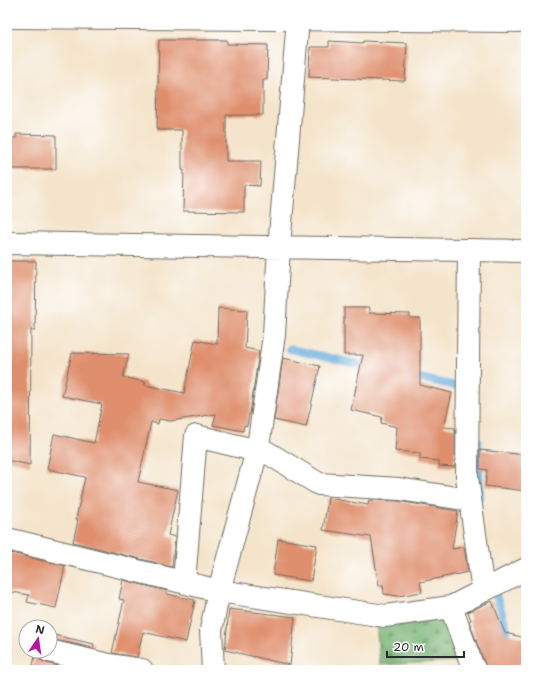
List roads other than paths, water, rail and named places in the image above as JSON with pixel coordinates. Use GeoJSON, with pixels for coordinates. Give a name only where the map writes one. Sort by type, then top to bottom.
{"type":"FeatureCollection","features":[{"type":"Feature","properties":{"kind":"street"},"geometry":{"type":"LineString","coordinates":[[213,670],[211,630],[219,591],[258,449],[274,335],[279,247],[298,13]]}},
{"type":"Feature","properties":{"kind":"street"},"geometry":{"type":"LineString","coordinates":[[7,17],[298,13],[526,21]]}},
{"type":"Feature","properties":{"kind":"street"},"geometry":{"type":"LineString","coordinates":[[7,243],[526,251]]}},
{"type":"Feature","properties":{"kind":"street"},"geometry":{"type":"LineString","coordinates":[[469,250],[467,478],[483,591]]}},
{"type":"Feature","properties":{"kind":"street"},"geometry":{"type":"LineString","coordinates":[[184,582],[196,436],[258,449],[319,484],[399,489],[470,500]]}},
{"type":"Feature","properties":{"kind":"street"},"geometry":{"type":"LineString","coordinates":[[7,539],[219,591],[385,616],[451,607],[526,569]]}},
{"type":"Feature","properties":{"kind":"street"},"geometry":{"type":"LineString","coordinates":[[451,607],[475,670]]}},
{"type":"Feature","properties":{"kind":"street"},"geometry":{"type":"LineString","coordinates":[[58,653],[109,665],[142,670]]}},
{"type":"Feature","properties":{"kind":"waterway"},"geometry":{"type":"LineString","coordinates":[[290,349],[371,367]]}},
{"type":"Feature","properties":{"kind":"waterway"},"geometry":{"type":"LineString","coordinates":[[410,376],[456,386]]}},
{"type":"Feature","properties":{"kind":"waterway"},"geometry":{"type":"LineString","coordinates":[[478,441],[480,496]]}},
{"type":"Feature","properties":{"kind":"waterway"},"geometry":{"type":"LineString","coordinates":[[496,595],[507,629],[504,642]]}}]}
